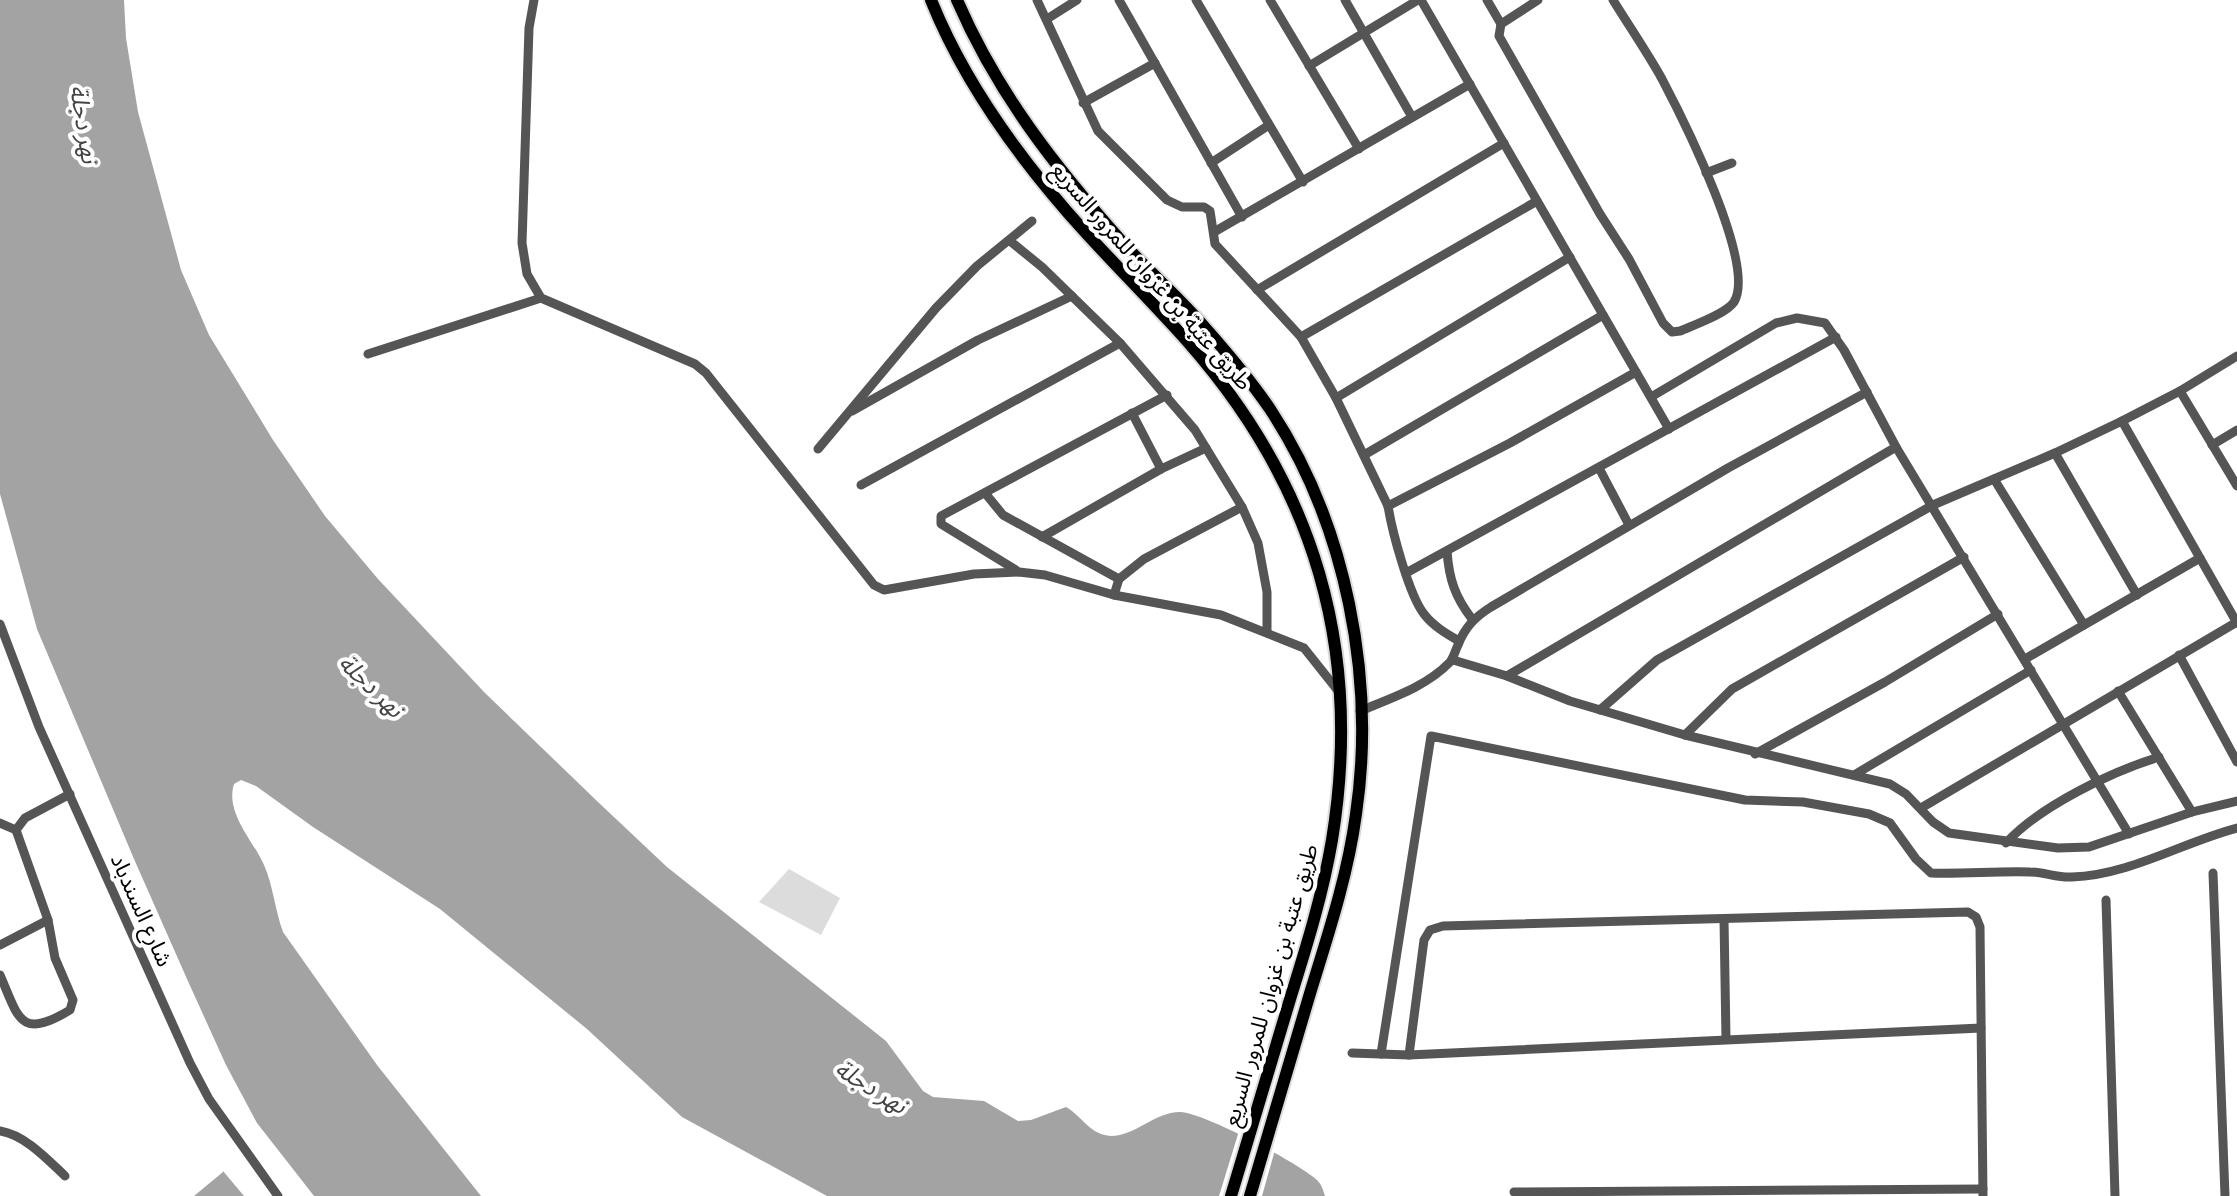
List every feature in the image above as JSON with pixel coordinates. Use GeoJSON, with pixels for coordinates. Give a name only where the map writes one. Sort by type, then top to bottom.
{"type":"FeatureCollection","features":[{"type":"Feature","properties":{"kind":"highway","name":"طريق عتبة بن غزوان للمرور السريع"},"geometry":{"type":"LineString","coordinates":[[931,0],[964,69],[1020,153],[1064,208],[1169,320],[1222,382],[1270,453],[1302,519],[1318,568],[1333,636],[1341,695],[1343,735],[1336,814],[1319,901],[1231,1196]]}},
{"type":"Feature","properties":{"kind":"highway","name":"طريق عتبة بن غزوان للمرور السريع"},"geometry":{"type":"LineString","coordinates":[[957,0],[1001,88],[1044,150],[1125,245],[1206,328],[1282,428],[1314,493],[1339,564],[1355,642],[1360,711],[1356,816],[1344,876],[1250,1196]]}},
{"type":"Feature","properties":{"kind":"street"},"geometry":{"type":"LineString","coordinates":[[534,0],[529,28],[522,243],[527,274],[541,298],[695,364],[706,373],[874,585],[884,590],[974,574],[1019,572],[1045,575],[1114,595],[1221,615],[1304,648],[1341,695]]}},
{"type":"Feature","properties":{"kind":"street"},"geometry":{"type":"LineString","coordinates":[[1037,0],[1098,131],[1167,200],[1182,207],[1204,207],[1210,211],[1215,244],[1301,337],[1336,398],[1388,506],[1406,573],[1423,613],[1437,627],[1459,641]]}},
{"type":"Feature","properties":{"kind":"street"},"geometry":{"type":"LineString","coordinates":[[1047,19],[1077,0]]}},
{"type":"Feature","properties":{"kind":"street"},"geometry":{"type":"LineString","coordinates":[[1119,0],[1242,217]]}},
{"type":"Feature","properties":{"kind":"street"},"geometry":{"type":"LineString","coordinates":[[1196,0],[1303,182]]}},
{"type":"Feature","properties":{"kind":"street"},"geometry":{"type":"LineString","coordinates":[[1270,0],[1359,149]]}},
{"type":"Feature","properties":{"kind":"street"},"geometry":{"type":"LineString","coordinates":[[1345,0],[1412,117]]}},
{"type":"Feature","properties":{"kind":"street"},"geometry":{"type":"LineString","coordinates":[[1309,66],[1420,0],[1669,429]]}},
{"type":"Feature","properties":{"kind":"street"},"geometry":{"type":"LineString","coordinates":[[1487,0],[1501,24],[1499,36],[1663,323],[1672,332],[1680,331],[1729,308],[1737,295],[1733,240],[1662,79],[1613,0]]}},
{"type":"Feature","properties":{"kind":"street"},"geometry":{"type":"LineString","coordinates":[[1501,24],[1538,0]]}},
{"type":"Feature","properties":{"kind":"street"},"geometry":{"type":"LineString","coordinates":[[1083,103],[1155,63]]}},
{"type":"Feature","properties":{"kind":"street"},"geometry":{"type":"LineString","coordinates":[[1214,232],[1470,84]]}},
{"type":"Feature","properties":{"kind":"street"},"geometry":{"type":"LineString","coordinates":[[1211,163],[1269,125]]}},
{"type":"Feature","properties":{"kind":"street"},"geometry":{"type":"LineString","coordinates":[[1257,290],[1504,143]]}},
{"type":"Feature","properties":{"kind":"street"},"geometry":{"type":"LineString","coordinates":[[1706,173],[1732,163]]}},
{"type":"Feature","properties":{"kind":"street"},"geometry":{"type":"LineString","coordinates":[[1301,337],[1537,201]]}},
{"type":"Feature","properties":{"kind":"street"},"geometry":{"type":"LineString","coordinates":[[818,449],[936,308],[977,266],[1032,221]]}},
{"type":"Feature","properties":{"kind":"street"},"geometry":{"type":"LineString","coordinates":[[1010,241],[1120,343],[1195,430],[1242,507],[1258,543],[1267,592],[1267,632]]}},
{"type":"Feature","properties":{"kind":"street"},"geometry":{"type":"LineString","coordinates":[[1336,398],[1570,257]]}},
{"type":"Feature","properties":{"kind":"street"},"geometry":{"type":"LineString","coordinates":[[846,415],[978,340],[1072,296]]}},
{"type":"Feature","properties":{"kind":"street"},"geometry":{"type":"LineString","coordinates":[[368,354],[541,298]]}},
{"type":"Feature","properties":{"kind":"street"},"geometry":{"type":"LineString","coordinates":[[1364,455],[1603,315]]}},
{"type":"Feature","properties":{"kind":"street"},"geometry":{"type":"LineString","coordinates":[[1651,397],[1776,323],[1797,318],[1825,323],[2129,834]]}},
{"type":"Feature","properties":{"kind":"street"},"geometry":{"type":"LineString","coordinates":[[1406,573],[1836,337]]}},
{"type":"Feature","properties":{"kind":"street"},"geometry":{"type":"LineString","coordinates":[[861,485],[1120,343]]}},
{"type":"Feature","properties":{"kind":"street"},"geometry":{"type":"LineString","coordinates":[[1600,710],[1657,660],[1933,505],[2122,421],[2180,391],[2237,356]]}},
{"type":"Feature","properties":{"kind":"street"},"geometry":{"type":"LineString","coordinates":[[1388,506],[1510,443],[1636,372]]}},
{"type":"Feature","properties":{"kind":"street"},"geometry":{"type":"LineString","coordinates":[[2180,391],[2237,486]]}},
{"type":"Feature","properties":{"kind":"street"},"geometry":{"type":"LineString","coordinates":[[1360,711],[1412,690],[1453,660],[1459,641],[1472,619],[1629,525],[1867,392]]}},
{"type":"Feature","properties":{"kind":"street"},"geometry":{"type":"LineString","coordinates":[[1019,572],[941,524],[941,516],[1167,395]]}},
{"type":"Feature","properties":{"kind":"street"},"geometry":{"type":"LineString","coordinates":[[1132,413],[1161,469]]}},
{"type":"Feature","properties":{"kind":"street"},"geometry":{"type":"LineString","coordinates":[[1921,808],[2237,622],[2233,605],[2200,558],[2122,421]]}},
{"type":"Feature","properties":{"kind":"street"},"geometry":{"type":"LineString","coordinates":[[2212,445],[2237,430]]}},
{"type":"Feature","properties":{"kind":"street"},"geometry":{"type":"LineString","coordinates":[[1507,676],[1896,447]]}},
{"type":"Feature","properties":{"kind":"street"},"geometry":{"type":"LineString","coordinates":[[1042,537],[1161,469],[1206,448]]}},
{"type":"Feature","properties":{"kind":"street"},"geometry":{"type":"LineString","coordinates":[[2055,453],[2137,595]]}},
{"type":"Feature","properties":{"kind":"street"},"geometry":{"type":"LineString","coordinates":[[1599,468],[1629,525]]}},
{"type":"Feature","properties":{"kind":"street"},"geometry":{"type":"LineString","coordinates":[[1994,479],[2084,625]]}},
{"type":"Feature","properties":{"kind":"street"},"geometry":{"type":"LineString","coordinates":[[985,493],[1003,515],[1119,579]]}},
{"type":"Feature","properties":{"kind":"street"},"geometry":{"type":"LineString","coordinates":[[1114,595],[1125,572],[1164,547],[1242,507]]}},
{"type":"Feature","properties":{"kind":"street"},"geometry":{"type":"LineString","coordinates":[[1447,551],[1451,585],[1472,619]]}},
{"type":"Feature","properties":{"kind":"street"},"geometry":{"type":"LineString","coordinates":[[1685,735],[1732,689],[1964,557]]}},
{"type":"Feature","properties":{"kind":"street"},"geometry":{"type":"LineString","coordinates":[[2025,659],[2200,558]]}},
{"type":"Feature","properties":{"kind":"street"},"geometry":{"type":"LineString","coordinates":[[1755,754],[1885,682],[1998,614]]}},
{"type":"Feature","properties":{"kind":"street","name":"شارع السندباد"},"geometry":{"type":"LineString","coordinates":[[1,630],[39,727],[190,1063],[209,1099],[278,1196]]}},
{"type":"Feature","properties":{"kind":"street"},"geometry":{"type":"LineString","coordinates":[[2179,655],[2237,762]]}},
{"type":"Feature","properties":{"kind":"street"},"geometry":{"type":"LineString","coordinates":[[1453,660],[1685,735],[1890,784],[1906,794],[1933,822],[1949,833],[2006,843],[2058,848],[2089,847],[2192,812],[2237,801]]}},
{"type":"Feature","properties":{"kind":"street"},"geometry":{"type":"LineString","coordinates":[[1854,775],[2031,670]]}},
{"type":"Feature","properties":{"kind":"street"},"geometry":{"type":"LineString","coordinates":[[2118,691],[2192,812]]}},
{"type":"Feature","properties":{"kind":"street"},"geometry":{"type":"LineString","coordinates":[[1381,1054],[1431,736],[1745,800],[1803,802],[1869,814],[1890,823],[1916,859],[1931,873],[1977,875],[2031,872],[2072,877],[2147,860],[2210,835],[2237,828]]}},
{"type":"Feature","properties":{"kind":"street"},"geometry":{"type":"LineString","coordinates":[[2006,843],[2026,825],[2098,781],[2159,757]]}},
{"type":"Feature","properties":{"kind":"street"},"geometry":{"type":"LineString","coordinates":[[16,830],[25,818],[70,794]]}},
{"type":"Feature","properties":{"kind":"street"},"geometry":{"type":"LineString","coordinates":[[0,823],[16,830],[48,920],[55,958],[73,1000],[70,1010],[48,1023],[34,1026],[18,1017],[0,975]]}},
{"type":"Feature","properties":{"kind":"street"},"geometry":{"type":"LineString","coordinates":[[2213,873],[2225,1196]]}},
{"type":"Feature","properties":{"kind":"street"},"geometry":{"type":"LineString","coordinates":[[2106,900],[2115,1196]]}},
{"type":"Feature","properties":{"kind":"street"},"geometry":{"type":"LineString","coordinates":[[1409,1055],[1424,940],[1430,930],[1443,926],[1968,912],[1976,917],[1980,927],[1983,1192],[1514,1192]]}},
{"type":"Feature","properties":{"kind":"street"},"geometry":{"type":"LineString","coordinates":[[1724,919],[1726,1039]]}},
{"type":"Feature","properties":{"kind":"street"},"geometry":{"type":"LineString","coordinates":[[0,945],[48,920]]}},
{"type":"Feature","properties":{"kind":"street"},"geometry":{"type":"LineString","coordinates":[[1352,1053],[1409,1055],[1981,1028]]}},
{"type":"Feature","properties":{"kind":"street"},"geometry":{"type":"LineString","coordinates":[[0,1131],[11,1133],[45,1157],[65,1176]]}},
{"type":"Feature","properties":{"kind":"shaded area"},"geometry":{"type":"Polygon","coordinates":[[[789,869],[840,898],[821,935],[759,902],[789,869]]]}},
{"type":"Feature","properties":{"kind":"water","name":"نهر دجلة"},"geometry":{"type":"Polygon","coordinates":[[[0,0],[124,0],[126,38],[138,112],[181,270],[209,335],[273,440],[325,516],[378,579],[485,693],[667,867],[886,1041],[923,1091],[933,1097],[984,1101],[1018,1121],[1031,1120],[1066,1107],[1092,1129],[1111,1136],[1171,1113],[1192,1115],[1229,1129],[1291,1162],[1317,1180],[1325,1196],[827,1196],[682,1117],[587,1029],[440,909],[313,827],[256,786],[241,780],[234,784],[233,805],[267,873],[283,932],[377,1065],[481,1196],[314,1196],[257,1123],[226,1065],[187,979],[37,629],[0,494],[0,0]]]}},
{"type":"Feature","properties":{"kind":"water"},"geometry":{"type":"Polygon","coordinates":[[[223,1172],[244,1196],[194,1196],[223,1172]]]}},
{"type":"Feature","properties":{"kind":"pier"},"geometry":{"type":"Polygon","coordinates":[[[1239,1131],[1275,1150],[1262,1196],[1219,1196],[1239,1131]]]}}]}
